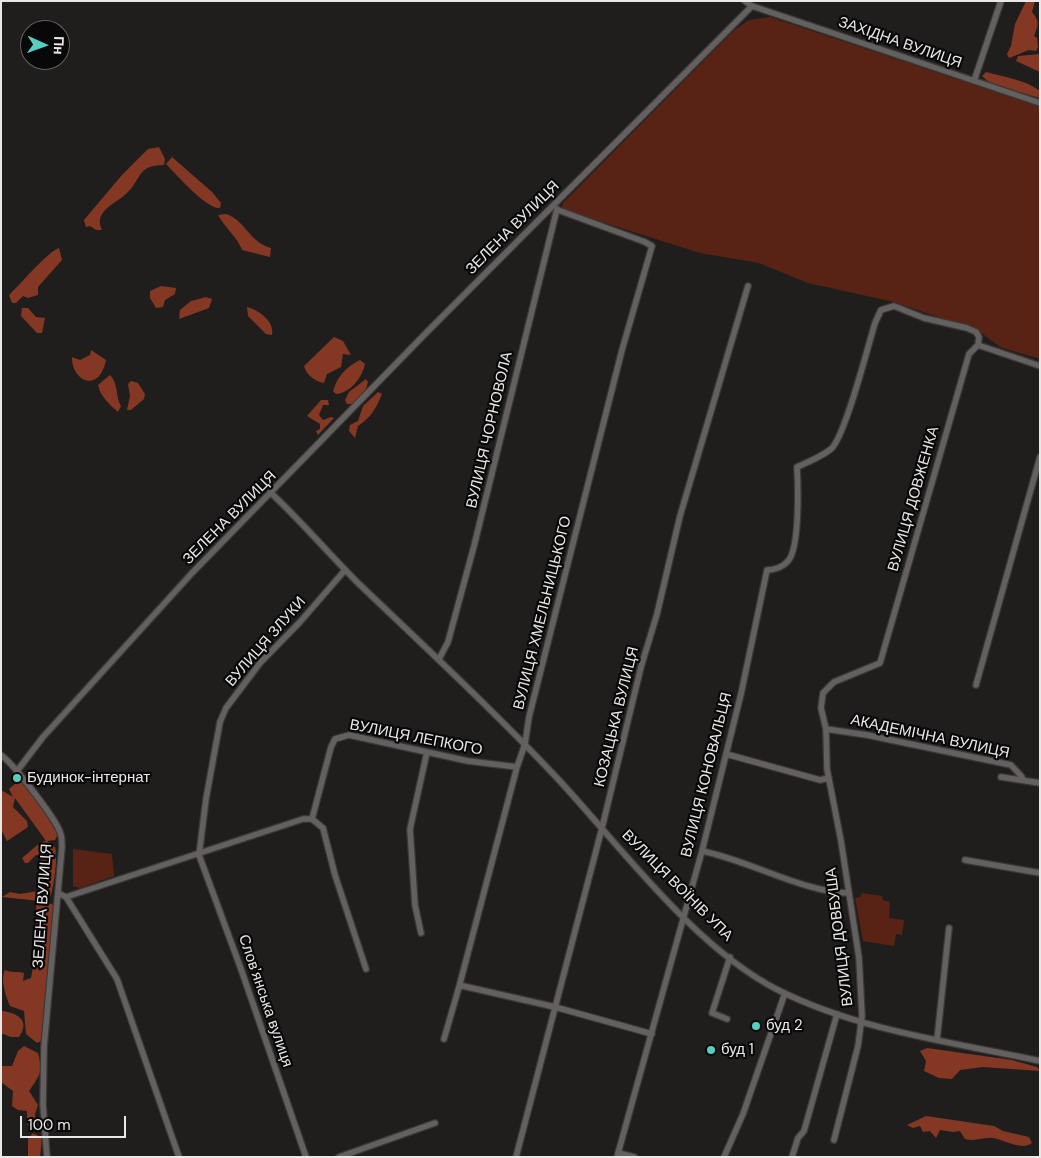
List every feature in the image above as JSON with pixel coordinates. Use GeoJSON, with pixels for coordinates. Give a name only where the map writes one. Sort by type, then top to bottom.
{"type":"FeatureCollection","features":[{"type":"Feature","properties":{"kind":"street","name":"ЗАХІДНА ВУЛИЦЯ"},"geometry":{"type":"LineString","coordinates":[[745,1],[752,6],[1040,103]]}},
{"type":"Feature","properties":{"kind":"street"},"geometry":{"type":"LineString","coordinates":[[974,81],[1002,1]]}},
{"type":"Feature","properties":{"kind":"street","name":"ЗЕЛЕНА ВУЛИЦЯ"},"geometry":{"type":"LineString","coordinates":[[47,1157],[42,1105],[44,1048],[62,847],[60,832],[17,771],[43,737],[192,573],[426,333],[556,208],[752,6]]}},
{"type":"Feature","properties":{"kind":"street","name":"ВУЛИЦЯ ХМЕЛЬНИЦЬКОГО"},"geometry":{"type":"LineString","coordinates":[[444,1039],[516,767],[525,744],[529,717],[622,350],[652,246],[556,208]]}},
{"type":"Feature","properties":{"kind":"street","name":"ВУЛИЦЯ ЧОРНОВОЛА"},"geometry":{"type":"LineString","coordinates":[[439,659],[448,642],[474,546],[556,208]]}},
{"type":"Feature","properties":{"kind":"street","name":"КОЗАЦЬКА ВУЛИЦЯ"},"geometry":{"type":"LineString","coordinates":[[516,1157],[602,828],[680,516],[748,286]]}},
{"type":"Feature","properties":{"kind":"street","name":"ВУЛИЦЯ КОНОВАЛЬЦЯ"},"geometry":{"type":"LineString","coordinates":[[618,1155],[702,851],[726,754],[767,570],[775,570],[788,562],[793,553],[798,499],[796,467],[822,455],[836,443],[881,310],[894,306],[924,318],[976,332],[979,337],[978,345]]}},
{"type":"Feature","properties":{"kind":"street"},"geometry":{"type":"LineString","coordinates":[[978,345],[1040,366]]}},
{"type":"Feature","properties":{"kind":"street","name":"ВУЛИЦЯ ДОВЖЕНКА"},"geometry":{"type":"LineString","coordinates":[[880,663],[969,354],[978,345]]}},
{"type":"Feature","properties":{"kind":"street"},"geometry":{"type":"LineString","coordinates":[[976,685],[1040,457]]}},
{"type":"Feature","properties":{"kind":"street","name":"ВУЛИЦЯ ВОЇНІВ УПА"},"geometry":{"type":"LineString","coordinates":[[271,493],[345,570],[525,744],[684,916],[755,977],[785,993],[837,1014],[888,1031],[1040,1061]]}},
{"type":"Feature","properties":{"kind":"street","name":"ВУЛИЦЯ ЗЛУКИ"},"geometry":{"type":"LineString","coordinates":[[199,855],[220,722],[226,708],[260,664],[345,570]]}},
{"type":"Feature","properties":{"kind":"street","name":"ВУЛИЦЯ ДОВБУША"},"geometry":{"type":"LineString","coordinates":[[834,1140],[858,1046],[861,1022],[859,958],[829,778],[826,729],[820,708],[827,687],[834,682],[880,663]]}},
{"type":"Feature","properties":{"kind":"street","name":"АКАДЕМІЧНА ВУЛИЦЯ"},"geometry":{"type":"LineString","coordinates":[[826,729],[867,735],[1011,765],[1022,777],[1021,780]]}},
{"type":"Feature","properties":{"kind":"street","name":"ВУЛИЦЯ ЛЕПКОГО"},"geometry":{"type":"LineString","coordinates":[[312,819],[335,739],[349,735],[475,762],[516,767]]}},
{"type":"Feature","properties":{"kind":"street"},"geometry":{"type":"LineString","coordinates":[[421,933],[415,905],[410,830],[427,752]]}},
{"type":"Feature","properties":{"kind":"street"},"geometry":{"type":"LineString","coordinates":[[1,754],[17,771]]}},
{"type":"Feature","properties":{"kind":"street"},"geometry":{"type":"LineString","coordinates":[[726,754],[820,780],[829,778]]}},
{"type":"Feature","properties":{"kind":"street"},"geometry":{"type":"LineString","coordinates":[[1002,777],[1040,784]]}},
{"type":"Feature","properties":{"kind":"street"},"geometry":{"type":"LineString","coordinates":[[66,897],[199,855],[303,819],[312,819],[323,828],[335,876],[366,969]]}},
{"type":"Feature","properties":{"kind":"street"},"geometry":{"type":"LineString","coordinates":[[702,851],[724,855],[799,882],[840,893],[849,893]]}},
{"type":"Feature","properties":{"kind":"street","name":"Словʼянська вулиця"},"geometry":{"type":"LineString","coordinates":[[199,855],[306,1157]]}},
{"type":"Feature","properties":{"kind":"street"},"geometry":{"type":"LineString","coordinates":[[964,860],[1040,873]]}},
{"type":"Feature","properties":{"kind":"street"},"geometry":{"type":"LineString","coordinates":[[58,893],[66,897],[117,979],[179,1157]]}},
{"type":"Feature","properties":{"kind":"street"},"geometry":{"type":"LineString","coordinates":[[937,1040],[949,928]]}},
{"type":"Feature","properties":{"kind":"street"},"geometry":{"type":"LineString","coordinates":[[727,1020],[712,1013],[730,957]]}},
{"type":"Feature","properties":{"kind":"street"},"geometry":{"type":"LineString","coordinates":[[458,987],[496,992],[652,1034]]}},
{"type":"Feature","properties":{"kind":"street"},"geometry":{"type":"LineString","coordinates":[[724,1157],[743,1114],[785,993]]}},
{"type":"Feature","properties":{"kind":"street"},"geometry":{"type":"LineString","coordinates":[[792,1157],[798,1138],[804,1131],[837,1014]]}},
{"type":"Feature","properties":{"kind":"street"},"geometry":{"type":"LineString","coordinates":[[339,1157],[435,1123]]}},
{"type":"Feature","properties":{"kind":"street"},"geometry":{"type":"LineString","coordinates":[[618,1155],[634,1157]]}},
{"type":"Feature","properties":{"kind":"shaded area"},"geometry":{"type":"Polygon","coordinates":[[[1026,1],[1035,1],[1032,12],[1037,21],[1034,36],[1037,38],[1038,47],[1036,51],[1029,50],[1009,58],[1007,54],[1011,46],[1015,24],[1026,1]]]}},
{"type":"Feature","properties":{"kind":"shaded area"},"geometry":{"type":"Polygon","coordinates":[[[770,17],[1040,107],[1040,359],[1000,347],[971,325],[944,319],[894,302],[808,283],[759,263],[700,253],[561,209],[563,203],[733,31],[749,20],[770,17]]]}},
{"type":"Feature","properties":{"kind":"shaded area"},"geometry":{"type":"Polygon","coordinates":[[[1040,54],[1040,72],[1016,61],[1018,56],[1040,54]]]}},
{"type":"Feature","properties":{"kind":"shaded area"},"geometry":{"type":"Polygon","coordinates":[[[986,72],[1028,84],[1040,91],[1040,98],[991,84],[982,76],[986,72]]]}},
{"type":"Feature","properties":{"kind":"shaded area"},"geometry":{"type":"Polygon","coordinates":[[[159,147],[165,159],[164,165],[144,170],[131,189],[106,209],[100,218],[102,230],[96,230],[90,226],[86,227],[84,220],[122,175],[148,149],[159,147]]]}},
{"type":"Feature","properties":{"kind":"shaded area"},"geometry":{"type":"Polygon","coordinates":[[[172,157],[212,192],[221,203],[220,208],[214,207],[200,198],[166,164],[172,157]]]}},
{"type":"Feature","properties":{"kind":"shaded area"},"geometry":{"type":"Polygon","coordinates":[[[226,214],[238,221],[257,241],[271,248],[270,257],[242,250],[238,241],[218,215],[226,214]]]}},
{"type":"Feature","properties":{"kind":"shaded area"},"geometry":{"type":"Polygon","coordinates":[[[59,248],[62,260],[38,287],[38,295],[28,298],[23,296],[16,303],[12,303],[9,295],[41,262],[59,248]]]}},
{"type":"Feature","properties":{"kind":"shaded area"},"geometry":{"type":"Polygon","coordinates":[[[161,286],[176,288],[175,294],[165,300],[163,307],[156,308],[150,298],[150,291],[161,286]]]}},
{"type":"Feature","properties":{"kind":"shaded area"},"geometry":{"type":"Polygon","coordinates":[[[206,297],[212,299],[209,308],[179,319],[180,310],[191,301],[206,297]]]}},
{"type":"Feature","properties":{"kind":"shaded area"},"geometry":{"type":"Polygon","coordinates":[[[247,307],[269,321],[272,335],[266,334],[248,316],[247,307]]]}},
{"type":"Feature","properties":{"kind":"shaded area"},"geometry":{"type":"Polygon","coordinates":[[[22,308],[28,308],[36,317],[45,318],[42,333],[37,333],[21,316],[22,308]]]}},
{"type":"Feature","properties":{"kind":"shaded area"},"geometry":{"type":"Polygon","coordinates":[[[334,337],[343,341],[351,355],[343,354],[341,367],[327,374],[324,383],[317,381],[311,377],[304,366],[334,337]]]}},
{"type":"Feature","properties":{"kind":"shaded area"},"geometry":{"type":"Polygon","coordinates":[[[91,350],[106,360],[98,378],[86,380],[76,372],[72,357],[80,360],[90,355],[91,350]]]}},
{"type":"Feature","properties":{"kind":"shaded area"},"geometry":{"type":"Polygon","coordinates":[[[360,360],[365,364],[355,384],[346,391],[336,394],[333,391],[340,377],[355,362],[360,360]]]}},
{"type":"Feature","properties":{"kind":"shaded area"},"geometry":{"type":"Polygon","coordinates":[[[110,375],[115,382],[121,406],[118,412],[103,397],[98,385],[110,375]]]}},
{"type":"Feature","properties":{"kind":"shaded area"},"geometry":{"type":"Polygon","coordinates":[[[366,379],[368,382],[364,397],[351,404],[347,404],[345,400],[349,392],[366,379]]]}},
{"type":"Feature","properties":{"kind":"shaded area"},"geometry":{"type":"Polygon","coordinates":[[[131,381],[138,383],[145,394],[144,399],[131,410],[127,410],[130,396],[128,384],[131,381]]]}},
{"type":"Feature","properties":{"kind":"shaded area"},"geometry":{"type":"Polygon","coordinates":[[[378,392],[382,394],[378,404],[370,416],[358,426],[355,438],[349,431],[350,425],[358,421],[363,406],[378,392]]]}},
{"type":"Feature","properties":{"kind":"shaded area"},"geometry":{"type":"Polygon","coordinates":[[[321,400],[328,400],[329,405],[323,405],[319,415],[323,420],[331,417],[334,418],[318,435],[316,431],[320,429],[320,424],[307,416],[321,400]]]}},
{"type":"Feature","properties":{"kind":"shaded area"},"geometry":{"type":"Polygon","coordinates":[[[21,782],[34,794],[58,834],[55,840],[47,841],[55,847],[55,871],[51,895],[41,900],[54,905],[41,1041],[37,1043],[26,1034],[24,1011],[10,1006],[3,983],[5,970],[24,973],[23,981],[31,978],[36,950],[33,938],[37,921],[36,904],[40,901],[2,897],[10,892],[20,894],[38,891],[41,856],[36,855],[28,863],[25,863],[22,858],[41,842],[46,841],[15,798],[13,807],[27,821],[28,827],[7,841],[1,829],[1,790],[13,797],[9,789],[16,783],[21,782]]]}},
{"type":"Feature","properties":{"kind":"shaded area"},"geometry":{"type":"Polygon","coordinates":[[[73,849],[112,854],[114,876],[80,888],[73,886],[73,849]]]}},
{"type":"Feature","properties":{"kind":"shaded area"},"geometry":{"type":"Polygon","coordinates":[[[862,893],[882,896],[883,900],[890,902],[889,918],[904,920],[902,935],[896,934],[894,946],[863,941],[855,898],[860,897],[862,893]]]}},
{"type":"Feature","properties":{"kind":"shaded area"},"geometry":{"type":"Polygon","coordinates":[[[1,1011],[17,1015],[23,1022],[19,1037],[11,1037],[1,1033],[1,1011]]]}},
{"type":"Feature","properties":{"kind":"shaded area"},"geometry":{"type":"Polygon","coordinates":[[[24,1046],[38,1053],[40,1065],[40,1073],[29,1091],[38,1105],[35,1114],[36,1127],[31,1129],[27,1124],[27,1111],[18,1110],[12,1106],[13,1091],[1,1082],[1,1066],[12,1066],[18,1051],[24,1046]]]}},
{"type":"Feature","properties":{"kind":"shaded area"},"geometry":{"type":"Polygon","coordinates":[[[927,1048],[1012,1060],[1037,1067],[1040,1071],[983,1067],[960,1070],[952,1079],[939,1078],[924,1071],[926,1061],[920,1051],[927,1048]]]}},
{"type":"Feature","properties":{"kind":"shaded area"},"geometry":{"type":"Polygon","coordinates":[[[926,1116],[994,1126],[1003,1131],[1029,1137],[1032,1143],[1023,1146],[993,1138],[969,1140],[965,1139],[960,1131],[940,1130],[936,1138],[930,1131],[923,1132],[920,1126],[913,1128],[907,1125],[926,1116]]]}},
{"type":"Feature","properties":{"kind":"shaded area"},"geometry":{"type":"Polygon","coordinates":[[[33,1133],[42,1138],[40,1157],[28,1157],[28,1139],[33,1133]]]}},
{"type":"Feature","properties":{"kind":"place","name":"Будинок-інтернат"},"geometry":{"type":"Point","coordinates":[17,778]}},
{"type":"Feature","properties":{"kind":"place","name":"буд 2"},"geometry":{"type":"Point","coordinates":[756,1026]}},
{"type":"Feature","properties":{"kind":"place","name":"буд 1"},"geometry":{"type":"Point","coordinates":[711,1050]}}]}
